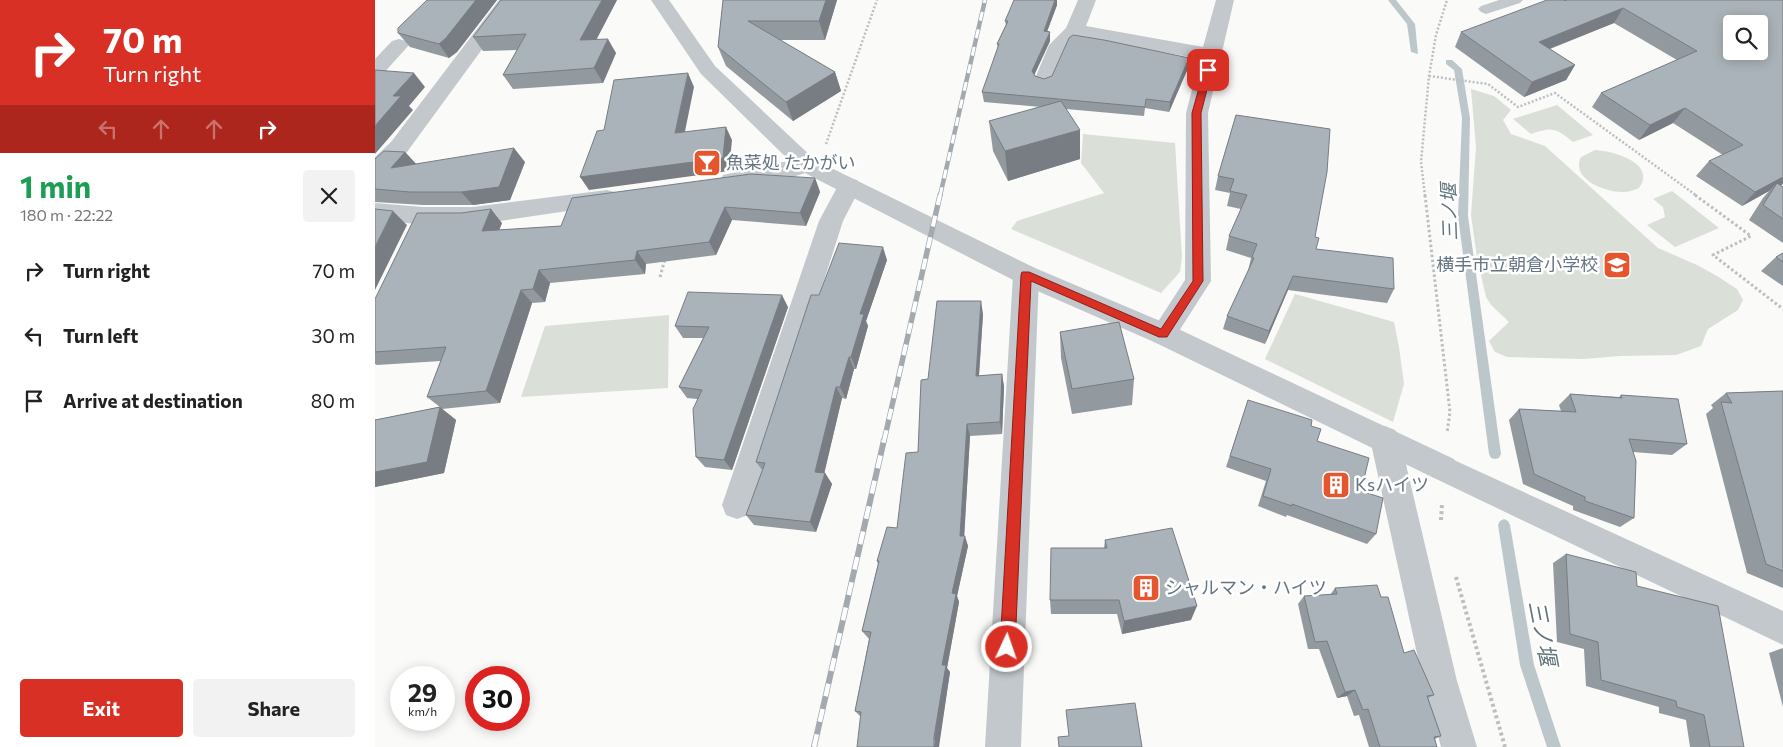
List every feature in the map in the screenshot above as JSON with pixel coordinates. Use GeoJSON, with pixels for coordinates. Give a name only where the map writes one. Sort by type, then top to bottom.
{"type":"FeatureCollection","features":[{"type":"Feature","properties":{"kind":"street"},"geometry":{"type":"LineString","coordinates":[[375,170],[399,147],[509,0]]}},
{"type":"Feature","properties":{"kind":"street"},"geometry":{"type":"LineString","coordinates":[[659,0],[708,70],[812,168],[1026,275],[1163,334],[1783,628]]}},
{"type":"Feature","properties":{"kind":"street"},"geometry":{"type":"LineString","coordinates":[[1045,81],[1059,46],[1075,30],[1087,0]]}},
{"type":"Feature","properties":{"kind":"street"},"geometry":{"type":"LineString","coordinates":[[1163,334],[1198,281],[1197,113],[1225,0]]}},
{"type":"Feature","properties":{"kind":"street"},"geometry":{"type":"LineString","coordinates":[[1075,30],[1211,55]]}},
{"type":"Feature","properties":{"kind":"street"},"geometry":{"type":"LineString","coordinates":[[375,71],[399,45]]}},
{"type":"Feature","properties":{"kind":"street"},"geometry":{"type":"LineString","coordinates":[[712,183],[812,168]]}},
{"type":"Feature","properties":{"kind":"street"},"geometry":{"type":"LineString","coordinates":[[737,505],[831,221],[849,186]]}},
{"type":"Feature","properties":{"kind":"street"},"geometry":{"type":"LineString","coordinates":[[375,211],[419,224],[624,195]]}},
{"type":"Feature","properties":{"kind":"street"},"geometry":{"type":"LineString","coordinates":[[1003,747],[1026,275]]}},
{"type":"Feature","properties":{"kind":"street"},"geometry":{"type":"LineString","coordinates":[[1385,439],[1440,681],[1459,747]]}},
{"type":"Feature","properties":{"kind":"lane"},"geometry":{"type":"LineString","coordinates":[[1486,9],[1515,0]]}},
{"type":"Feature","properties":{"kind":"path"},"geometry":{"type":"LineString","coordinates":[[812,168],[877,0]]}},
{"type":"Feature","properties":{"kind":"path"},"geometry":{"type":"LineString","coordinates":[[1441,526],[1443,468],[1450,412],[1421,162],[1436,35],[1447,0]]}},
{"type":"Feature","properties":{"kind":"path"},"geometry":{"type":"LineString","coordinates":[[1430,76],[1487,84],[1518,108],[1555,93],[1751,236],[1713,255],[1783,309]]}},
{"type":"Feature","properties":{"kind":"path"},"geometry":{"type":"LineString","coordinates":[[661,277],[666,253]]}},
{"type":"Feature","properties":{"kind":"path"},"geometry":{"type":"LineString","coordinates":[[1453,569],[1505,747]]}},
{"type":"Feature","properties":{"kind":"shaded area"},"geometry":{"type":"Polygon","coordinates":[[[1471,89],[1494,96],[1511,110],[1503,120],[1511,134],[1545,146],[1658,248],[1697,265],[1737,289],[1743,300],[1738,310],[1708,329],[1701,346],[1676,355],[1584,359],[1507,357],[1495,352],[1489,341],[1509,322],[1491,305],[1486,297],[1477,258],[1471,215],[1476,147],[1471,89]]]}},
{"type":"Feature","properties":{"kind":"shaded area"},"geometry":{"type":"Polygon","coordinates":[[[1557,105],[1593,135],[1573,142],[1562,133],[1553,130],[1544,130],[1531,134],[1513,119],[1557,105]]]}},
{"type":"Feature","properties":{"kind":"shaded area"},"geometry":{"type":"Polygon","coordinates":[[[1083,134],[1175,143],[1182,257],[1180,272],[1161,293],[1011,229],[1017,221],[1104,193],[1081,163],[1083,134]]]}},
{"type":"Feature","properties":{"kind":"shaded area"},"geometry":{"type":"Polygon","coordinates":[[[1595,150],[1622,156],[1638,165],[1643,179],[1639,188],[1628,192],[1617,192],[1600,187],[1585,178],[1579,165],[1581,157],[1595,150]]]}},
{"type":"Feature","properties":{"kind":"shaded area"},"geometry":{"type":"Polygon","coordinates":[[[1672,191],[1719,228],[1675,247],[1647,225],[1665,217],[1663,207],[1653,199],[1672,191]]]}},
{"type":"Feature","properties":{"kind":"shaded area"},"geometry":{"type":"Polygon","coordinates":[[[1295,294],[1394,322],[1404,384],[1393,422],[1265,359],[1295,294]]]}},
{"type":"Feature","properties":{"kind":"shaded area"},"geometry":{"type":"Polygon","coordinates":[[[669,315],[668,388],[521,397],[545,326],[669,315]]]}},
{"type":"Feature","properties":{"kind":"building"},"geometry":{"type":"Polygon","coordinates":[[[427,0],[476,0],[439,44],[398,33],[398,28],[427,0]]]}},
{"type":"Feature","properties":{"kind":"building"},"geometry":{"type":"Polygon","coordinates":[[[501,0],[602,0],[580,40],[608,39],[594,68],[503,75],[526,34],[473,37],[501,0]]]}},
{"type":"Feature","properties":{"kind":"building"},"geometry":{"type":"Polygon","coordinates":[[[723,0],[826,0],[819,21],[748,21],[835,72],[786,102],[718,47],[723,0]]]}},
{"type":"Feature","properties":{"kind":"building"},"geometry":{"type":"Polygon","coordinates":[[[1014,0],[1055,0],[1044,31],[1050,32],[1032,71],[1035,76],[1044,79],[1052,76],[1069,38],[1073,35],[1104,40],[1189,58],[1170,102],[1146,99],[1145,107],[982,92],[999,44],[997,44],[1008,21],[1005,21],[1014,0]]]}},
{"type":"Feature","properties":{"kind":"building"},"geometry":{"type":"Polygon","coordinates":[[[1547,0],[1783,0],[1783,177],[1755,192],[1709,161],[1743,145],[1685,108],[1650,125],[1601,93],[1697,51],[1623,8],[1539,42],[1575,65],[1532,82],[1461,32],[1547,0]]]}},
{"type":"Feature","properties":{"kind":"building"},"geometry":{"type":"Polygon","coordinates":[[[375,70],[414,73],[393,96],[401,96],[375,126],[375,70]]]}},
{"type":"Feature","properties":{"kind":"building"},"geometry":{"type":"Polygon","coordinates":[[[688,73],[675,133],[726,127],[723,158],[580,177],[597,131],[604,130],[614,80],[688,73]]]}},
{"type":"Feature","properties":{"kind":"building"},"geometry":{"type":"Polygon","coordinates":[[[1061,101],[1080,130],[1005,151],[989,121],[1061,101]]]}},
{"type":"Feature","properties":{"kind":"building"},"geometry":{"type":"Polygon","coordinates":[[[1236,115],[1330,129],[1327,172],[1315,237],[1319,238],[1316,249],[1393,258],[1394,289],[1293,276],[1269,331],[1227,316],[1254,258],[1252,257],[1257,244],[1229,236],[1247,195],[1230,191],[1234,179],[1218,176],[1236,115]]]}},
{"type":"Feature","properties":{"kind":"building"},"geometry":{"type":"Polygon","coordinates":[[[514,148],[499,187],[461,192],[410,192],[375,189],[375,159],[384,151],[405,152],[391,168],[514,148]]]}},
{"type":"Feature","properties":{"kind":"building"},"geometry":{"type":"Polygon","coordinates":[[[751,174],[815,178],[800,213],[725,207],[709,242],[637,251],[635,260],[539,270],[533,289],[521,290],[486,391],[427,397],[446,347],[375,352],[375,299],[417,213],[461,213],[491,209],[482,231],[561,226],[572,198],[751,174]]]}},
{"type":"Feature","properties":{"kind":"building"},"geometry":{"type":"Polygon","coordinates":[[[1777,183],[1783,187],[1783,219],[1763,205],[1777,183]]]}},
{"type":"Feature","properties":{"kind":"building"},"geometry":{"type":"Polygon","coordinates":[[[375,209],[393,211],[375,247],[375,209]]]}},
{"type":"Feature","properties":{"kind":"building"},"geometry":{"type":"Polygon","coordinates":[[[839,243],[883,247],[860,314],[864,314],[851,357],[849,357],[840,387],[836,387],[815,472],[825,473],[810,522],[746,515],[765,463],[756,462],[811,295],[819,295],[839,243]]]}},
{"type":"Feature","properties":{"kind":"building"},"geometry":{"type":"Polygon","coordinates":[[[1783,253],[1783,262],[1776,257],[1783,253]]]}},
{"type":"Feature","properties":{"kind":"building"},"geometry":{"type":"Polygon","coordinates":[[[688,292],[782,295],[724,460],[696,457],[693,409],[702,390],[679,387],[709,327],[675,326],[688,292]]]}},
{"type":"Feature","properties":{"kind":"building"},"geometry":{"type":"Polygon","coordinates":[[[937,301],[981,301],[976,376],[1002,374],[1000,422],[967,424],[960,536],[965,536],[952,593],[956,594],[942,665],[946,665],[934,747],[857,747],[861,712],[855,711],[871,632],[862,631],[879,561],[877,561],[887,527],[897,528],[906,453],[918,452],[921,380],[928,379],[937,301]]]}},
{"type":"Feature","properties":{"kind":"building"},"geometry":{"type":"Polygon","coordinates":[[[1119,322],[1134,379],[1072,389],[1060,332],[1119,322]]]}},
{"type":"Feature","properties":{"kind":"building"},"geometry":{"type":"Polygon","coordinates":[[[1783,391],[1783,571],[1766,564],[1721,402],[1732,403],[1726,393],[1783,391]]]}},
{"type":"Feature","properties":{"kind":"building"},"geometry":{"type":"Polygon","coordinates":[[[1570,394],[1622,398],[1621,395],[1678,399],[1687,444],[1629,439],[1636,461],[1634,518],[1585,501],[1585,497],[1534,474],[1519,409],[1576,412],[1570,394]]]}},
{"type":"Feature","properties":{"kind":"building"},"geometry":{"type":"Polygon","coordinates":[[[1248,400],[1312,420],[1311,426],[1321,429],[1317,441],[1369,458],[1361,491],[1383,498],[1376,534],[1292,504],[1292,506],[1263,496],[1271,469],[1230,456],[1248,400]]]}},
{"type":"Feature","properties":{"kind":"building"},"geometry":{"type":"Polygon","coordinates":[[[440,407],[427,462],[375,472],[375,420],[440,407]]]}},
{"type":"Feature","properties":{"kind":"building"},"geometry":{"type":"Polygon","coordinates":[[[1172,528],[1197,606],[1124,621],[1119,600],[1050,600],[1051,548],[1107,548],[1105,540],[1172,528]]]}},
{"type":"Feature","properties":{"kind":"building"},"geometry":{"type":"Polygon","coordinates":[[[1566,554],[1636,572],[1637,586],[1718,606],[1744,747],[1710,747],[1704,715],[1677,707],[1676,701],[1601,680],[1598,642],[1570,634],[1566,554]]]}},
{"type":"Feature","properties":{"kind":"building"},"geometry":{"type":"Polygon","coordinates":[[[1377,585],[1381,597],[1388,597],[1404,653],[1414,650],[1434,695],[1427,696],[1441,736],[1434,737],[1437,747],[1380,747],[1368,709],[1363,710],[1355,690],[1345,692],[1327,641],[1315,642],[1304,596],[1337,594],[1335,588],[1377,585]]]}},
{"type":"Feature","properties":{"kind":"building"},"geometry":{"type":"Polygon","coordinates":[[[1135,703],[1142,747],[1059,747],[1058,737],[1069,736],[1066,710],[1135,703]]]}},
{"type":"Feature","properties":{"kind":"waterway","name":"三ノ堰"},"geometry":{"type":"LineString","coordinates":[[1392,0],[1411,24],[1415,52]]}},
{"type":"Feature","properties":{"kind":"waterway","name":"三ノ堰"},"geometry":{"type":"LineString","coordinates":[[1449,62],[1458,69],[1466,118],[1463,216],[1495,454]]}},
{"type":"Feature","properties":{"kind":"waterway","name":"三ノ堰"},"geometry":{"type":"LineString","coordinates":[[1504,525],[1527,665],[1554,747]]}},
{"type":"Feature","properties":{"kind":"railway"},"geometry":{"type":"LineString","coordinates":[[940,196],[985,0]]}},
{"type":"Feature","properties":{"kind":"railway"},"geometry":{"type":"LineString","coordinates":[[884,441],[940,195]]}},
{"type":"Feature","properties":{"kind":"railway"},"geometry":{"type":"LineString","coordinates":[[814,747],[884,440]]}},
{"type":"Feature","properties":{"kind":"place","name":"魚菜処 たかがい"},"geometry":{"type":"Point","coordinates":[707,163]}},
{"type":"Feature","properties":{"kind":"place","name":"横手市立朝倉小学校"},"geometry":{"type":"Point","coordinates":[1617,265]}},
{"type":"Feature","properties":{"kind":"place","name":"Ksハイツ"},"geometry":{"type":"Point","coordinates":[1336,485]}},
{"type":"Feature","properties":{"kind":"place","name":"シャルマン・ハイツ"},"geometry":{"type":"Point","coordinates":[1146,588]}},
{"type":"Feature","properties":{"kind":"route"},"geometry":{"type":"LineString","coordinates":[[1007,647],[1026,275],[1163,334],[1198,281],[1197,113],[1208,70]]}}]}
